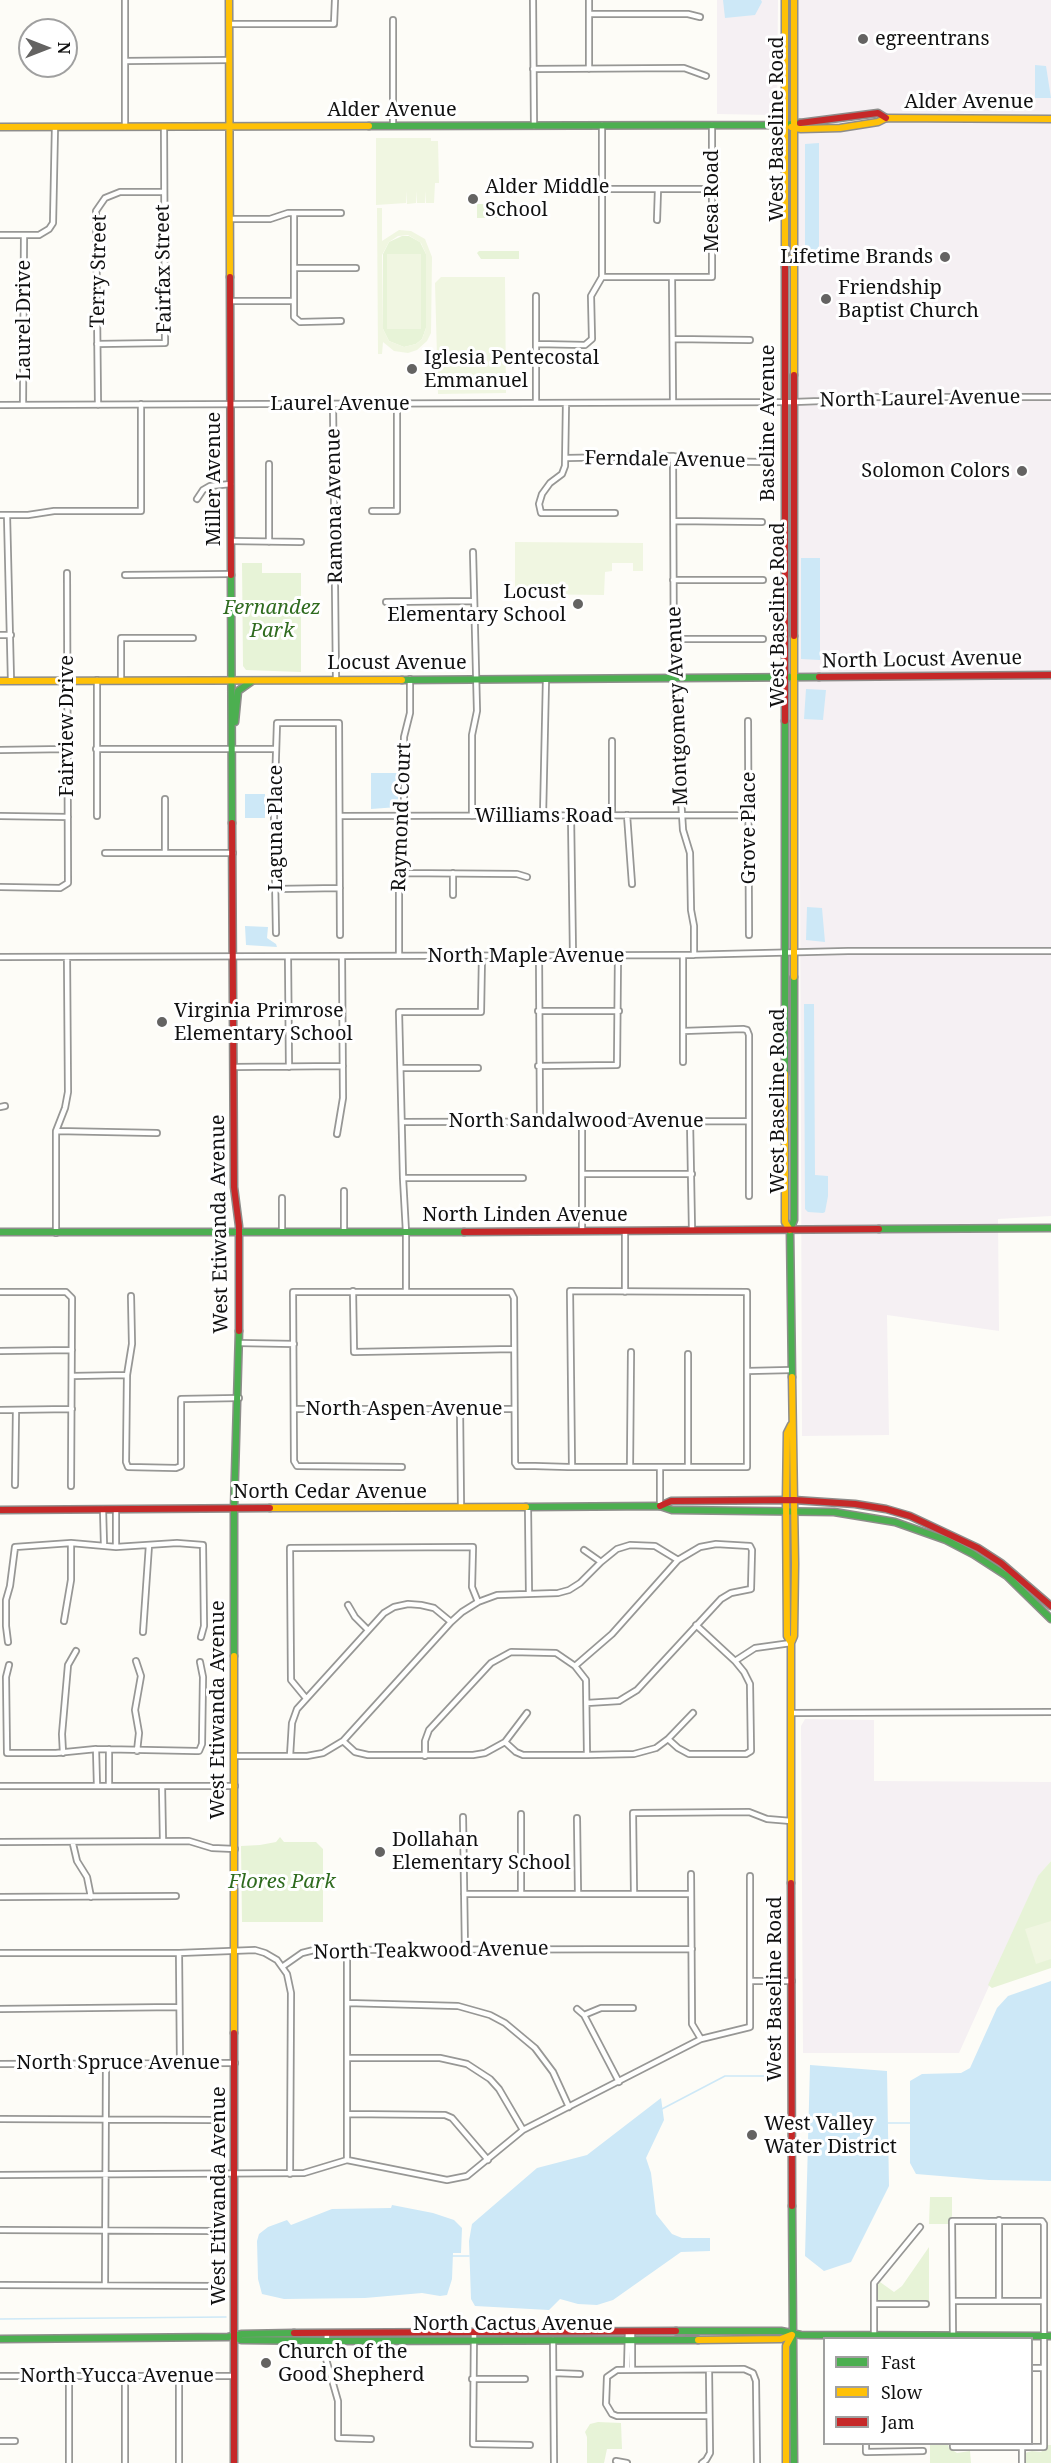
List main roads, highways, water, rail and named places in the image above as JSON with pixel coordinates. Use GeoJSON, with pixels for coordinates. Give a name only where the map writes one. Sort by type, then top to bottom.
{"type":"FeatureCollection","features":[{"type":"Feature","properties":{"kind":"main road","name":"Miller Avenue"},"geometry":{"type":"LineString","coordinates":[[229,0],[233,957]]}},
{"type":"Feature","properties":{"kind":"main road","name":"Baseline Avenue"},"geometry":{"type":"LineString","coordinates":[[785,0],[789,402],[784,678],[785,953]]}},
{"type":"Feature","properties":{"kind":"main road","name":"West Baseline Road"},"geometry":{"type":"LineString","coordinates":[[791,1643],[794,1636],[794,1433],[791,1425],[790,1230],[794,1220],[794,678],[789,402],[794,0]]}},
{"type":"Feature","properties":{"kind":"main road","name":"Alder Avenue"},"geometry":{"type":"LineString","coordinates":[[0,127],[785,124],[801,129],[840,128],[878,122],[886,118],[1051,119]]}},
{"type":"Feature","properties":{"kind":"main road","name":"North Locust Avenue"},"geometry":{"type":"LineString","coordinates":[[794,678],[870,675],[1051,675]]}},
{"type":"Feature","properties":{"kind":"main road","name":"Locust Avenue"},"geometry":{"type":"LineString","coordinates":[[0,681],[794,678]]}},
{"type":"Feature","properties":{"kind":"main road"},"geometry":{"type":"LineString","coordinates":[[232,735],[238,691],[244,684],[258,679]]}},
{"type":"Feature","properties":{"kind":"main road","name":"West Baseline Road"},"geometry":{"type":"LineString","coordinates":[[785,953],[785,1222],[790,1230]]}},
{"type":"Feature","properties":{"kind":"main road","name":"West Etiwanda Avenue"},"geometry":{"type":"LineString","coordinates":[[233,957],[234,1187],[239,1232],[239,1398],[234,1509],[234,2463]]}},
{"type":"Feature","properties":{"kind":"main road","name":"North Linden Avenue"},"geometry":{"type":"LineString","coordinates":[[0,1232],[625,1231],[790,1230],[854,1227],[1051,1227]]}},
{"type":"Feature","properties":{"kind":"main road","name":"West Baseline Road"},"geometry":{"type":"LineString","coordinates":[[791,1425],[787,1433],[786,1500],[788,1636],[791,1643],[794,2463]]}},
{"type":"Feature","properties":{"kind":"main road","name":"North Cedar Avenue"},"geometry":{"type":"LineString","coordinates":[[660,1506],[671,1501],[794,1500],[869,1506],[910,1516],[978,1548],[1001,1563],[1051,1606]]}},
{"type":"Feature","properties":{"kind":"main road","name":"North Cedar Avenue"},"geometry":{"type":"LineString","coordinates":[[0,1510],[660,1506],[672,1510],[834,1512],[870,1516],[914,1528],[946,1540],[1007,1576],[1051,1619]]}},
{"type":"Feature","properties":{"kind":"main road","name":"North Cactus Avenue"},"geometry":{"type":"LineString","coordinates":[[0,2339],[235,2337],[242,2334],[327,2333],[781,2331],[792,2335],[893,2337],[1048,2336]]}},
{"type":"Feature","properties":{"kind":"main road","name":"West Baseline Road"},"geometry":{"type":"LineString","coordinates":[[786,2463],[786,2346],[792,2335]]}},
{"type":"Feature","properties":{"kind":"main road","name":"North Cactus Avenue"},"geometry":{"type":"LineString","coordinates":[[235,2337],[241,2340],[474,2341],[781,2339],[792,2335]]}},
{"type":"Feature","properties":{"kind":"water"},"geometry":{"type":"Polygon","coordinates":[[[723,0],[761,0],[762,2],[755,15],[725,18],[723,0]]]}},
{"type":"Feature","properties":{"kind":"water"},"geometry":{"type":"Polygon","coordinates":[[[1035,65],[1046,66],[1051,98],[1035,98],[1035,65]]]}},
{"type":"Feature","properties":{"kind":"water"},"geometry":{"type":"Polygon","coordinates":[[[819,143],[819,259],[805,259],[805,144],[819,143]]]}},
{"type":"Feature","properties":{"kind":"water"},"geometry":{"type":"Polygon","coordinates":[[[801,558],[820,558],[820,660],[801,659],[801,558]]]}},
{"type":"Feature","properties":{"kind":"water"},"geometry":{"type":"Polygon","coordinates":[[[806,689],[826,690],[823,720],[804,719],[806,689]]]}},
{"type":"Feature","properties":{"kind":"water"},"geometry":{"type":"Polygon","coordinates":[[[371,773],[398,773],[398,807],[371,809],[371,773]]]}},
{"type":"Feature","properties":{"kind":"water"},"geometry":{"type":"Polygon","coordinates":[[[245,794],[265,794],[265,818],[245,818],[245,794]]]}},
{"type":"Feature","properties":{"kind":"water"},"geometry":{"type":"Polygon","coordinates":[[[807,907],[822,908],[825,942],[806,940],[807,907]]]}},
{"type":"Feature","properties":{"kind":"water"},"geometry":{"type":"Polygon","coordinates":[[[245,926],[268,927],[267,938],[277,947],[246,945],[245,926]]]}},
{"type":"Feature","properties":{"kind":"water"},"geometry":{"type":"Polygon","coordinates":[[[804,1004],[814,1004],[815,1175],[828,1176],[828,1196],[823,1213],[808,1212],[805,1209],[804,1004]]]}},
{"type":"Feature","properties":{"kind":"water"},"geometry":{"type":"Polygon","coordinates":[[[1051,1981],[1051,2181],[989,2180],[916,2174],[910,2163],[910,2081],[922,2074],[961,2073],[970,2068],[997,2008],[1008,1996],[1051,1981]]]}},
{"type":"Feature","properties":{"kind":"water"},"geometry":{"type":"Polygon","coordinates":[[[810,2065],[887,2071],[889,2186],[851,2262],[824,2271],[805,2256],[810,2065]]]}},
{"type":"Feature","properties":{"kind":"water"},"geometry":{"type":"Polygon","coordinates":[[[661,2098],[664,2120],[646,2158],[651,2173],[656,2214],[672,2234],[682,2238],[710,2238],[710,2251],[681,2252],[613,2300],[597,2305],[578,2304],[560,2299],[549,2310],[475,2306],[471,2299],[469,2241],[472,2224],[537,2168],[587,2155],[661,2098]]]}},
{"type":"Feature","properties":{"kind":"water"},"geometry":{"type":"Polygon","coordinates":[[[392,2205],[433,2213],[454,2220],[462,2228],[461,2253],[453,2253],[452,2279],[447,2295],[422,2293],[365,2298],[284,2299],[262,2294],[258,2279],[257,2241],[259,2234],[268,2227],[287,2220],[291,2225],[332,2209],[391,2208],[392,2205]]]}},
{"type":"Feature","properties":{"kind":"waterway"},"geometry":{"type":"LineString","coordinates":[[662,2109],[725,2076],[768,2076]]}},
{"type":"Feature","properties":{"kind":"waterway"},"geometry":{"type":"LineString","coordinates":[[888,2123],[910,2123]]}},
{"type":"Feature","properties":{"kind":"waterway"},"geometry":{"type":"LineString","coordinates":[[452,2256],[469,2256]]}},
{"type":"Feature","properties":{"kind":"waterway"},"geometry":{"type":"LineString","coordinates":[[0,2319],[226,2317]]}},
{"type":"Feature","properties":{"kind":"place","name":"egreentrans"},"geometry":{"type":"Point","coordinates":[863,39]}},
{"type":"Feature","properties":{"kind":"place","name":"Alder Middle School"},"geometry":{"type":"Point","coordinates":[473,199]}},
{"type":"Feature","properties":{"kind":"place","name":"Lifetime Brands"},"geometry":{"type":"Point","coordinates":[945,257]}},
{"type":"Feature","properties":{"kind":"place","name":"Friendship Baptist Church"},"geometry":{"type":"Point","coordinates":[826,299]}},
{"type":"Feature","properties":{"kind":"place","name":"Iglesia Pentecostal Emmanuel"},"geometry":{"type":"Point","coordinates":[412,369]}},
{"type":"Feature","properties":{"kind":"place","name":"Solomon Colors"},"geometry":{"type":"Point","coordinates":[1022,471]}},
{"type":"Feature","properties":{"kind":"place","name":"Locust Elementary School"},"geometry":{"type":"Point","coordinates":[578,604]}},
{"type":"Feature","properties":{"kind":"place","name":"Virginia Primrose Elementary School"},"geometry":{"type":"Point","coordinates":[162,1022]}},
{"type":"Feature","properties":{"kind":"place","name":"Dollahan Elementary School"},"geometry":{"type":"Point","coordinates":[380,1852]}},
{"type":"Feature","properties":{"kind":"place","name":"West Valley Water District"},"geometry":{"type":"Point","coordinates":[752,2135]}},
{"type":"Feature","properties":{"kind":"place","name":"Church of the Good Shepherd"},"geometry":{"type":"Point","coordinates":[266,2363]}},
{"type":"Feature","properties":{"kind":"park label","name":"Fernandez Park"},"geometry":{"type":"Point","coordinates":[272,620]}},
{"type":"Feature","properties":{"kind":"park label","name":"Flores Park"},"geometry":{"type":"Point","coordinates":[282,1882]}}]}
